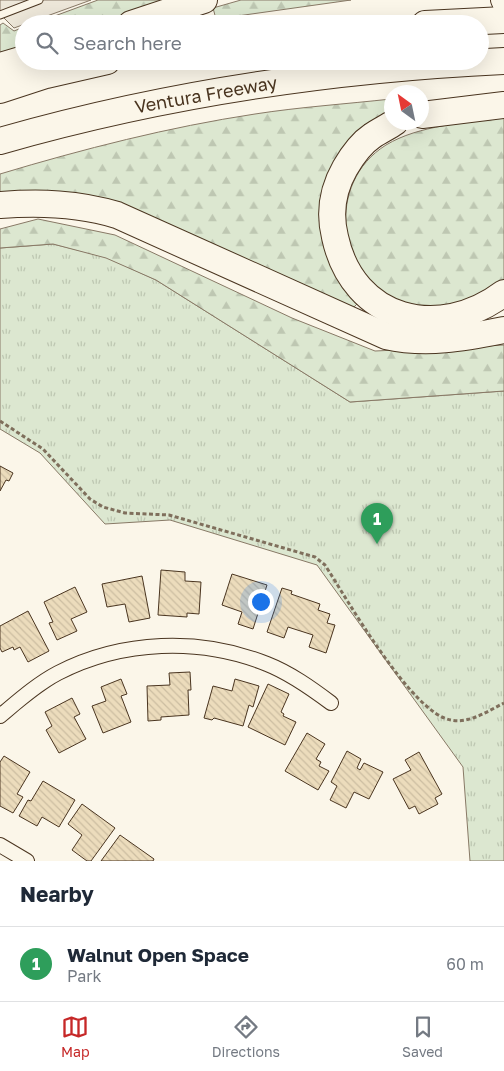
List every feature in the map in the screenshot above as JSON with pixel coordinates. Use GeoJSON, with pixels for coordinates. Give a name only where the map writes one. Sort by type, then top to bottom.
{"type":"FeatureCollection","features":[{"type":"Feature","properties":{"kind":"highway"},"geometry":{"type":"LineString","coordinates":[[158,15],[204,0]]}},
{"type":"Feature","properties":{"kind":"highway"},"geometry":{"type":"LineString","coordinates":[[489,21],[504,20]]}},
{"type":"Feature","properties":{"kind":"highway","name":"Ventura Freeway"},"geometry":{"type":"LineString","coordinates":[[489,61],[504,60]]}},
{"type":"Feature","properties":{"kind":"highway"},"geometry":{"type":"LineString","coordinates":[[0,66],[15,61]]}},
{"type":"Feature","properties":{"kind":"highway"},"geometry":{"type":"LineString","coordinates":[[0,90],[68,70]]}},
{"type":"Feature","properties":{"kind":"highway","name":"Ventura Freeway"},"geometry":{"type":"LineString","coordinates":[[0,142],[113,112],[258,85],[375,70]]}},
{"type":"Feature","properties":{"kind":"highway"},"geometry":{"type":"LineString","coordinates":[[429,114],[504,105]]}},
{"type":"Feature","properties":{"kind":"highway"},"geometry":{"type":"LineString","coordinates":[[384,128],[371,136],[359,148],[338,180],[332,204],[333,231],[339,256],[351,277],[370,298],[391,312],[413,318],[438,320],[461,316],[484,307],[504,293]]}},
{"type":"Feature","properties":{"kind":"highway"},"geometry":{"type":"LineString","coordinates":[[0,205],[43,203],[94,208],[116,215],[386,336],[428,342],[460,339],[504,330]]}},
{"type":"Feature","properties":{"kind":"main road"},"geometry":{"type":"LineString","coordinates":[[501,0],[504,7]]}},
{"type":"Feature","properties":{"kind":"street"},"geometry":{"type":"LineString","coordinates":[[0,716],[50,678],[81,662],[115,652],[152,646],[184,645],[226,650],[248,657],[286,673],[331,703]]}},
{"type":"Feature","properties":{"kind":"street"},"geometry":{"type":"LineString","coordinates":[[0,844],[27,861]]}},
{"type":"Feature","properties":{"kind":"lane"},"geometry":{"type":"LineString","coordinates":[[0,15],[39,0]]}},
{"type":"Feature","properties":{"kind":"path"},"geometry":{"type":"LineString","coordinates":[[0,421],[43,449],[90,499],[104,507],[126,513],[169,515],[315,557],[325,565],[385,658],[416,696],[439,717],[452,721],[469,719],[504,702]]}},
{"type":"Feature","properties":{"kind":"green space"},"geometry":{"type":"Polygon","coordinates":[[[98,0],[176,0],[134,15],[57,15],[98,0]]]}},
{"type":"Feature","properties":{"kind":"green space"},"geometry":{"type":"Polygon","coordinates":[[[241,0],[351,0],[244,15],[215,15],[213,8],[241,0]]]}},
{"type":"Feature","properties":{"kind":"green space"},"geometry":{"type":"Polygon","coordinates":[[[3,23],[15,31],[15,53],[0,57],[0,25],[3,23]]]}},
{"type":"Feature","properties":{"kind":"green space"},"geometry":{"type":"Polygon","coordinates":[[[384,100],[384,128],[334,182],[362,299],[350,311],[184,234],[0,195],[0,174],[63,156],[191,125],[306,107],[384,100]]]}},
{"type":"Feature","properties":{"kind":"green space"},"geometry":{"type":"Polygon","coordinates":[[[504,117],[504,279],[500,285],[484,296],[425,311],[400,302],[379,290],[362,272],[351,251],[346,228],[347,205],[353,182],[366,162],[386,145],[413,133],[443,126],[504,117]]]}},
{"type":"Feature","properties":{"kind":"green space"},"geometry":{"type":"Polygon","coordinates":[[[38,219],[115,235],[292,318],[375,351],[504,345],[504,391],[350,402],[156,280],[106,258],[53,244],[0,248],[0,229],[38,219]]]}},
{"type":"Feature","properties":{"kind":"green space"},"geometry":{"type":"Polygon","coordinates":[[[53,244],[106,257],[156,280],[350,402],[504,391],[504,861],[470,861],[463,767],[317,565],[170,520],[105,524],[40,453],[0,429],[0,248],[53,244]]]}},
{"type":"Feature","properties":{"kind":"shaded area"},"geometry":{"type":"Polygon","coordinates":[[[0,0],[91,0],[50,15],[15,15],[14,28],[2,16],[0,17],[0,0]]]}},
{"type":"Feature","properties":{"kind":"building"},"geometry":{"type":"Polygon","coordinates":[[[0,466],[13,473],[9,481],[6,480],[0,491],[0,466]]]}},
{"type":"Feature","properties":{"kind":"building"},"geometry":{"type":"Polygon","coordinates":[[[161,570],[185,572],[185,581],[201,582],[199,614],[187,613],[187,617],[158,615],[161,570]]]}},
{"type":"Feature","properties":{"kind":"building"},"geometry":{"type":"Polygon","coordinates":[[[232,574],[267,585],[253,629],[238,624],[242,612],[222,605],[232,574]]]}},
{"type":"Feature","properties":{"kind":"building"},"geometry":{"type":"Polygon","coordinates":[[[142,576],[150,618],[129,622],[125,604],[107,607],[102,584],[142,576]]]}},
{"type":"Feature","properties":{"kind":"building"},"geometry":{"type":"Polygon","coordinates":[[[75,587],[87,612],[71,619],[77,631],[57,640],[49,623],[53,622],[44,602],[75,587]]]}},
{"type":"Feature","properties":{"kind":"building"},"geometry":{"type":"Polygon","coordinates":[[[282,588],[292,591],[291,594],[320,604],[318,610],[330,614],[327,623],[335,625],[326,653],[309,647],[313,635],[288,627],[284,638],[267,632],[282,588]]]}},
{"type":"Feature","properties":{"kind":"building"},"geometry":{"type":"Polygon","coordinates":[[[28,611],[49,651],[28,662],[20,647],[14,650],[13,647],[2,652],[0,648],[0,626],[28,611]]]}},
{"type":"Feature","properties":{"kind":"building"},"geometry":{"type":"Polygon","coordinates":[[[190,672],[191,690],[188,690],[189,715],[161,717],[161,720],[148,721],[147,686],[170,685],[169,673],[190,672]]]}},
{"type":"Feature","properties":{"kind":"building"},"geometry":{"type":"Polygon","coordinates":[[[121,679],[127,694],[121,696],[131,722],[103,733],[92,706],[106,701],[101,687],[121,679]]]}},
{"type":"Feature","properties":{"kind":"building"},"geometry":{"type":"Polygon","coordinates":[[[235,679],[259,686],[253,707],[249,705],[243,726],[214,718],[212,720],[204,718],[213,686],[232,691],[235,679]]]}},
{"type":"Feature","properties":{"kind":"building"},"geometry":{"type":"Polygon","coordinates":[[[268,684],[289,694],[281,712],[284,714],[283,716],[296,722],[285,745],[248,727],[268,684]]]}},
{"type":"Feature","properties":{"kind":"building"},"geometry":{"type":"Polygon","coordinates":[[[72,698],[80,714],[74,717],[86,739],[59,753],[46,730],[52,726],[45,712],[72,698]]]}},
{"type":"Feature","properties":{"kind":"building"},"geometry":{"type":"Polygon","coordinates":[[[307,733],[325,744],[316,759],[321,762],[319,766],[329,771],[318,790],[285,771],[307,733]]]}},
{"type":"Feature","properties":{"kind":"building"},"geometry":{"type":"Polygon","coordinates":[[[347,751],[361,759],[357,768],[360,770],[364,763],[383,772],[369,799],[354,792],[346,808],[330,800],[337,786],[331,782],[347,751]]]}},
{"type":"Feature","properties":{"kind":"building"},"geometry":{"type":"Polygon","coordinates":[[[419,752],[442,794],[435,798],[438,804],[419,814],[415,806],[409,809],[393,779],[411,770],[405,760],[419,752]]]}},
{"type":"Feature","properties":{"kind":"building"},"geometry":{"type":"Polygon","coordinates":[[[4,756],[30,772],[17,794],[23,797],[13,813],[0,806],[0,762],[4,756]]]}},
{"type":"Feature","properties":{"kind":"building"},"geometry":{"type":"Polygon","coordinates":[[[43,781],[75,800],[59,827],[42,817],[37,826],[19,816],[28,800],[31,801],[43,781]]]}},
{"type":"Feature","properties":{"kind":"building"},"geometry":{"type":"Polygon","coordinates":[[[82,804],[115,828],[91,861],[87,861],[72,850],[82,835],[68,824],[82,804]]]}},
{"type":"Feature","properties":{"kind":"building"},"geometry":{"type":"Polygon","coordinates":[[[120,835],[154,859],[153,861],[101,861],[120,835]]]}},
{"type":"Feature","properties":{"kind":"place","name":"Walnut Open Space"},"geometry":{"type":"Point","coordinates":[377,544]}}]}
